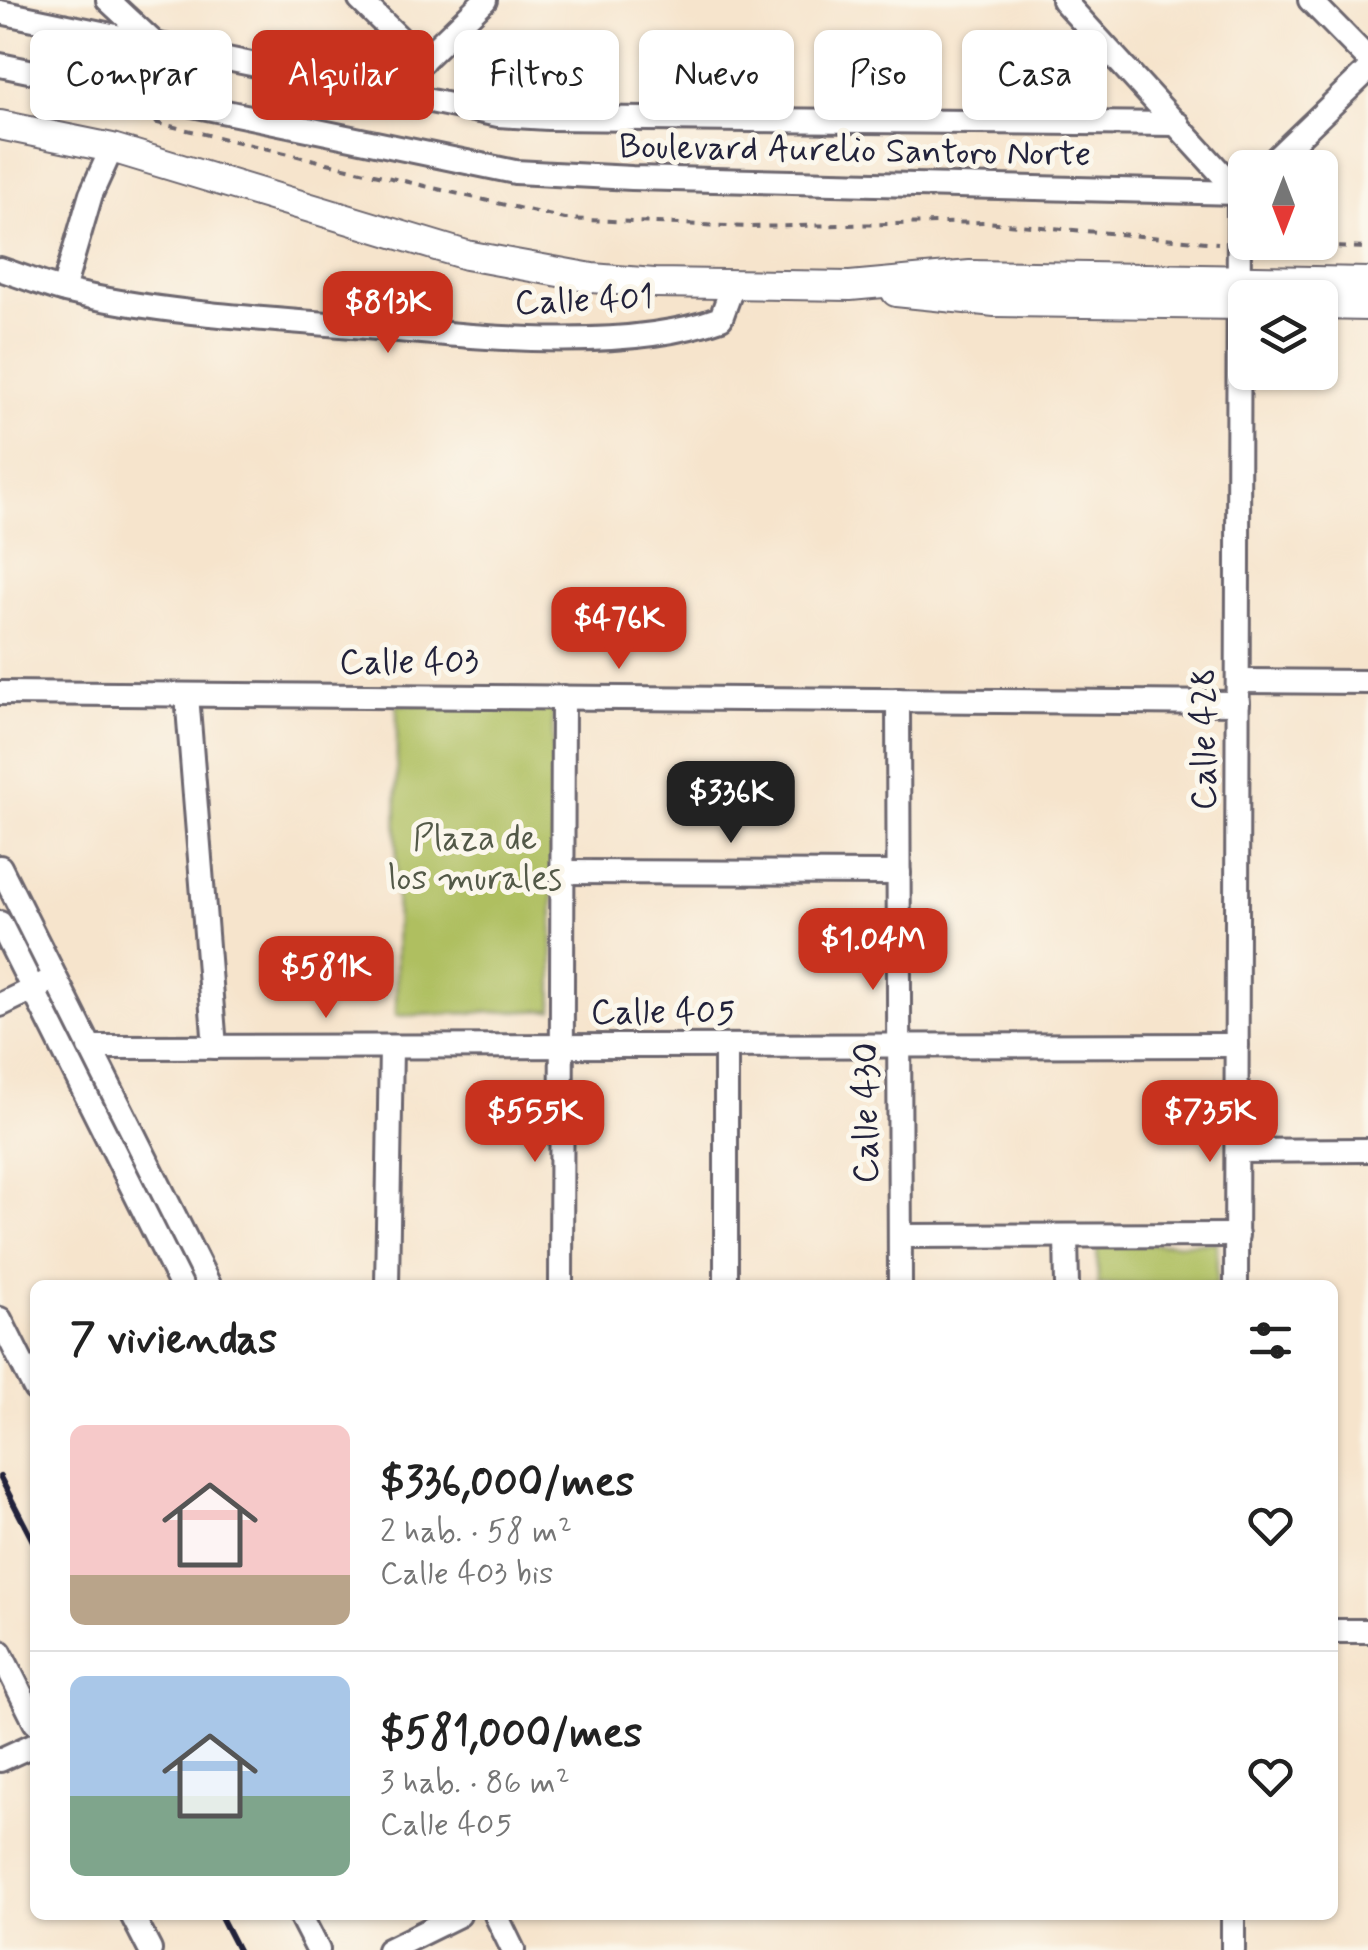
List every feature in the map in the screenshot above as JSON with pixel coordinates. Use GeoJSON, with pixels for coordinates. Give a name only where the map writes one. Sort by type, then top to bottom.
{"type":"FeatureCollection","features":[{"type":"Feature","properties":{"kind":"main road"},"geometry":{"type":"LineString","coordinates":[[0,125],[112,148],[466,255],[592,278],[850,286],[970,276],[1228,295]]}},
{"type":"Feature","properties":{"kind":"main road"},"geometry":{"type":"LineString","coordinates":[[1338,285],[1368,282]]}},
{"type":"Feature","properties":{"kind":"main road"},"geometry":{"type":"LineString","coordinates":[[1338,306],[1368,306]]}},
{"type":"Feature","properties":{"kind":"street"},"geometry":{"type":"LineString","coordinates":[[108,0],[140,30]]}},
{"type":"Feature","properties":{"kind":"street"},"geometry":{"type":"LineString","coordinates":[[360,0],[391,30]]}},
{"type":"Feature","properties":{"kind":"street"},"geometry":{"type":"LineString","coordinates":[[434,50],[485,0]]}},
{"type":"Feature","properties":{"kind":"street"},"geometry":{"type":"LineString","coordinates":[[1063,0],[1228,176]]}},
{"type":"Feature","properties":{"kind":"street"},"geometry":{"type":"LineString","coordinates":[[1310,0],[1368,59]]}},
{"type":"Feature","properties":{"kind":"street","name":"Boulevard Aurelio Santoro Norte"},"geometry":{"type":"LineString","coordinates":[[0,12],[87,30]]}},
{"type":"Feature","properties":{"kind":"street","name":"Boulevard Aurelio Santoro Norte"},"geometry":{"type":"LineString","coordinates":[[0,65],[528,173],[1228,190]]}},
{"type":"Feature","properties":{"kind":"street"},"geometry":{"type":"LineString","coordinates":[[1285,150],[1368,70]]}},
{"type":"Feature","properties":{"kind":"street","name":"Boulevard Aurelio Santoro Norte"},"geometry":{"type":"LineString","coordinates":[[434,103],[498,115],[548,118],[1178,124]]}},
{"type":"Feature","properties":{"kind":"street"},"geometry":{"type":"LineString","coordinates":[[62,290],[91,194],[112,148]]}},
{"type":"Feature","properties":{"kind":"street","name":"Calle 401"},"geometry":{"type":"LineString","coordinates":[[0,268],[62,290],[178,311],[436,334],[594,338],[694,328],[721,318],[733,284]]}},
{"type":"Feature","properties":{"kind":"street","name":"Calle 428"},"geometry":{"type":"LineString","coordinates":[[1236,1280],[1240,390]]}},
{"type":"Feature","properties":{"kind":"street","name":"Calle 403"},"geometry":{"type":"LineString","coordinates":[[0,693],[898,700],[1238,692],[1368,682]]}},
{"type":"Feature","properties":{"kind":"street"},"geometry":{"type":"LineString","coordinates":[[187,695],[215,1047]]}},
{"type":"Feature","properties":{"kind":"street"},"geometry":{"type":"LineString","coordinates":[[561,1280],[564,698]]}},
{"type":"Feature","properties":{"kind":"street","name":"Calle 430"},"geometry":{"type":"LineString","coordinates":[[898,700],[900,1280]]}},
{"type":"Feature","properties":{"kind":"street"},"geometry":{"type":"LineString","coordinates":[[0,867],[44,983],[179,1280]]}},
{"type":"Feature","properties":{"kind":"street"},"geometry":{"type":"LineString","coordinates":[[563,872],[899,873]]}},
{"type":"Feature","properties":{"kind":"street"},"geometry":{"type":"LineString","coordinates":[[0,923],[89,1048],[203,1280]]}},
{"type":"Feature","properties":{"kind":"street"},"geometry":{"type":"LineString","coordinates":[[0,1005],[44,983]]}},
{"type":"Feature","properties":{"kind":"street","name":"Calle 405"},"geometry":{"type":"LineString","coordinates":[[89,1048],[1236,1044]]}},
{"type":"Feature","properties":{"kind":"street"},"geometry":{"type":"LineString","coordinates":[[726,1046],[726,1280]]}},
{"type":"Feature","properties":{"kind":"street"},"geometry":{"type":"LineString","coordinates":[[387,1280],[391,1047]]}},
{"type":"Feature","properties":{"kind":"street"},"geometry":{"type":"LineString","coordinates":[[1237,1151],[1368,1150]]}},
{"type":"Feature","properties":{"kind":"street"},"geometry":{"type":"LineString","coordinates":[[900,1236],[1236,1235]]}},
{"type":"Feature","properties":{"kind":"street"},"geometry":{"type":"LineString","coordinates":[[1066,1236],[1067,1280]]}},
{"type":"Feature","properties":{"kind":"street"},"geometry":{"type":"LineString","coordinates":[[0,1319],[30,1372]]}},
{"type":"Feature","properties":{"kind":"street"},"geometry":{"type":"LineString","coordinates":[[1338,1631],[1368,1631]]}},
{"type":"Feature","properties":{"kind":"street"},"geometry":{"type":"LineString","coordinates":[[0,1652],[30,1712]]}},
{"type":"Feature","properties":{"kind":"street"},"geometry":{"type":"LineString","coordinates":[[0,1760],[30,1746]]}},
{"type":"Feature","properties":{"kind":"street"},"geometry":{"type":"LineString","coordinates":[[135,1920],[150,1950]]}},
{"type":"Feature","properties":{"kind":"street"},"geometry":{"type":"LineString","coordinates":[[303,1920],[318,1950]]}},
{"type":"Feature","properties":{"kind":"street"},"geometry":{"type":"LineString","coordinates":[[388,1950],[449,1920]]}},
{"type":"Feature","properties":{"kind":"street"},"geometry":{"type":"LineString","coordinates":[[498,1920],[513,1950]]}},
{"type":"Feature","properties":{"kind":"street"},"geometry":{"type":"LineString","coordinates":[[1233,1950],[1234,1920]]}},
{"type":"Feature","properties":{"kind":"green space","name":"Plaza de los murales"},"geometry":{"type":"Polygon","coordinates":[[[397,704],[553,704],[553,1010],[396,1016],[397,704]]]}},
{"type":"Feature","properties":{"kind":"green space"},"geometry":{"type":"Polygon","coordinates":[[[1217,1242],[1217,1280],[1098,1280],[1097,1246],[1217,1242]]]}},
{"type":"Feature","properties":{"kind":"railway"},"geometry":{"type":"LineString","coordinates":[[0,1477],[30,1535]]}},
{"type":"Feature","properties":{"kind":"railway"},"geometry":{"type":"LineString","coordinates":[[223,1920],[238,1950]]}}]}
